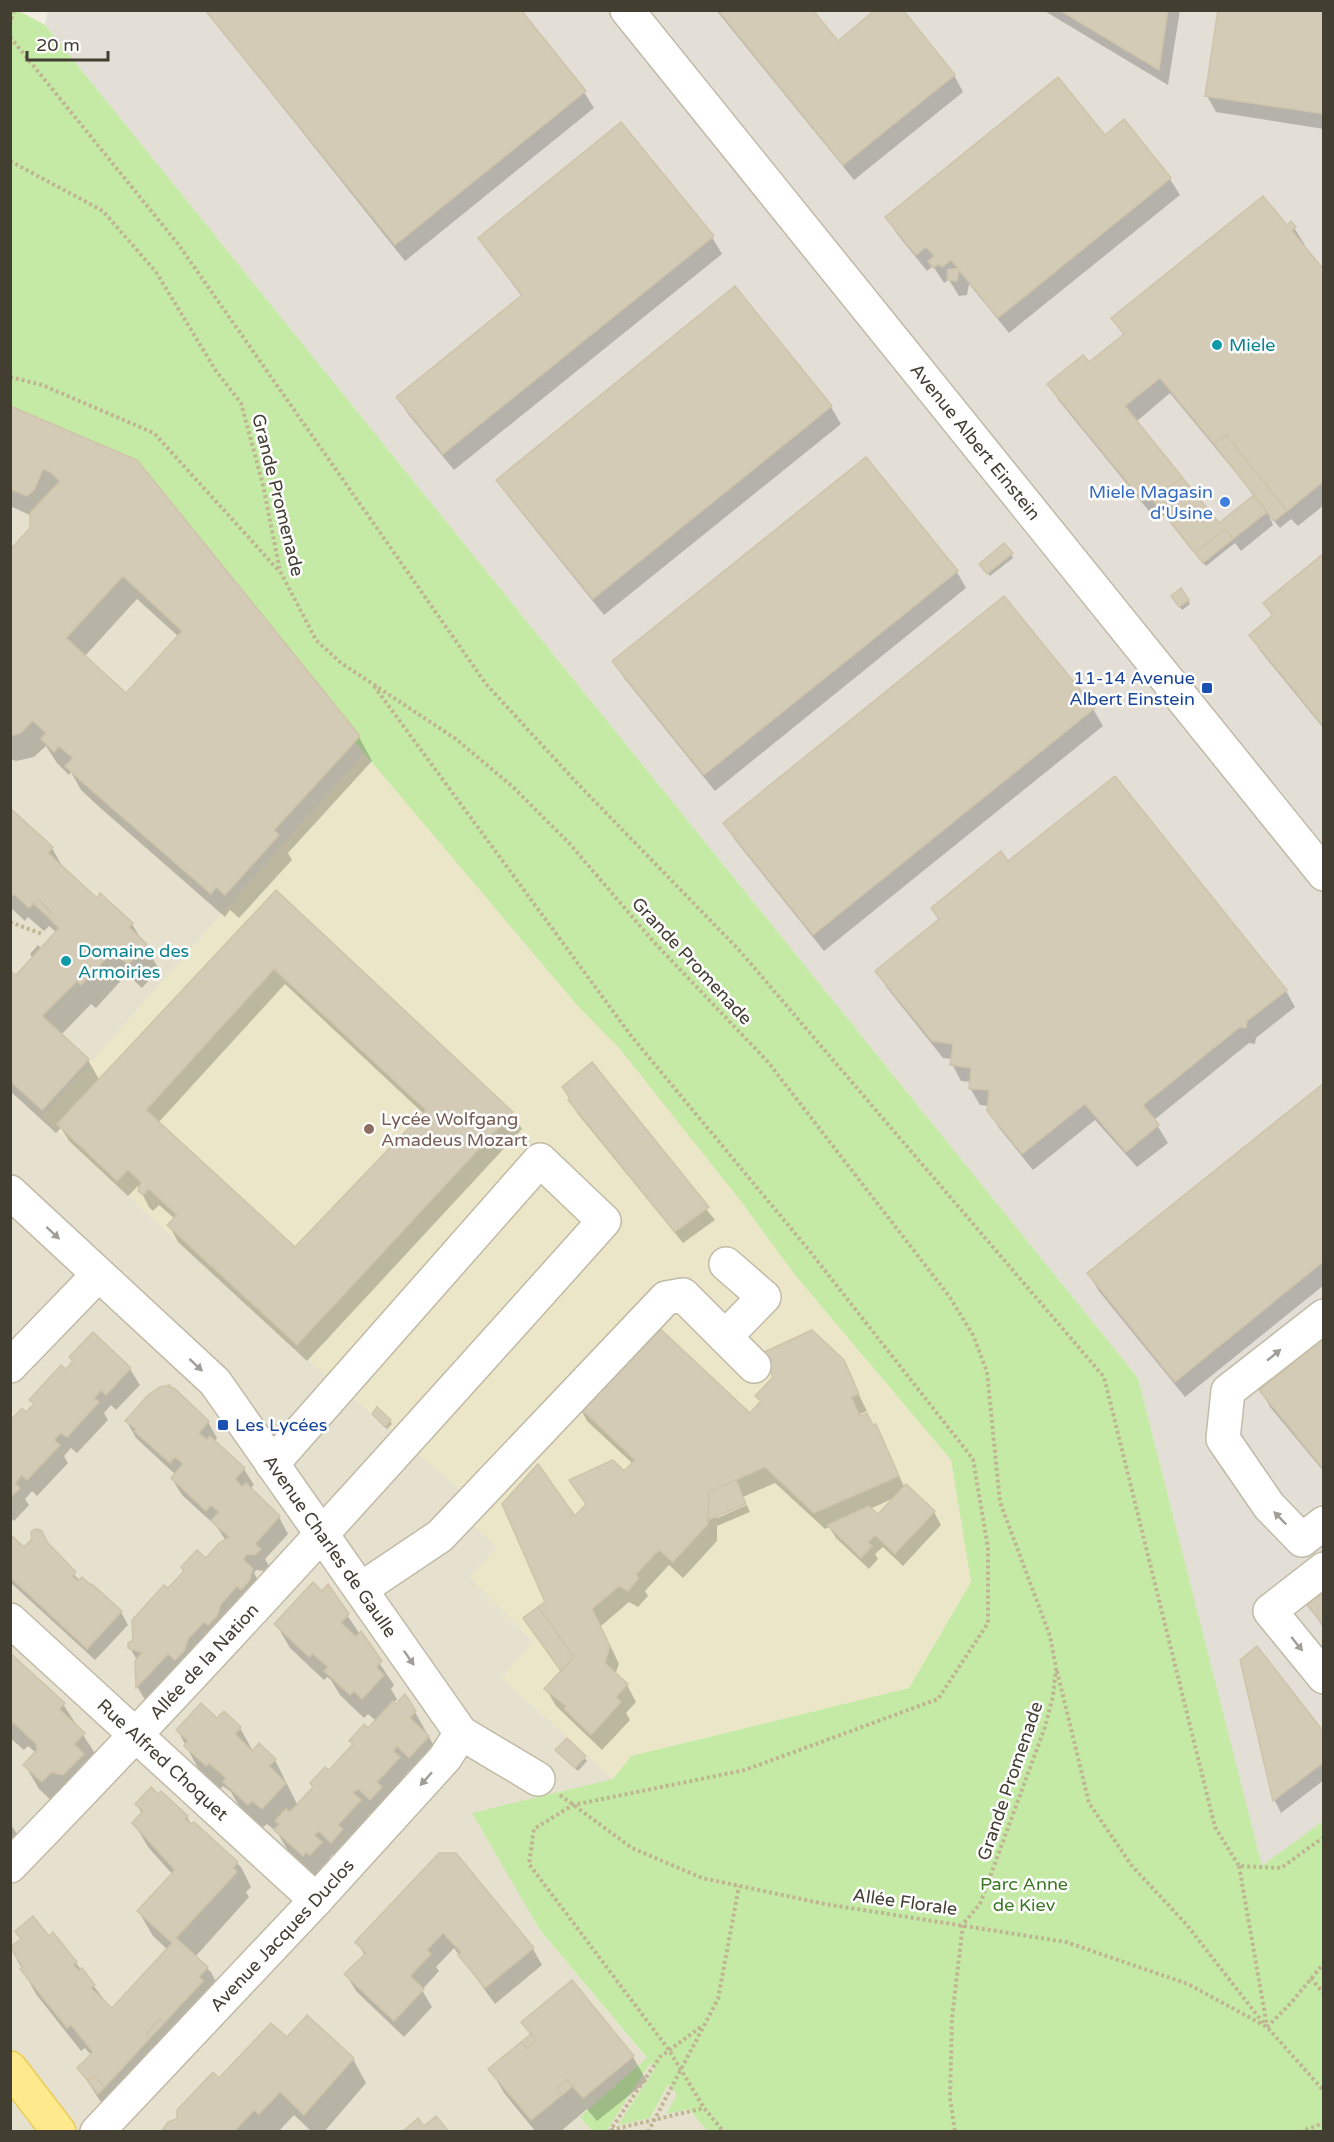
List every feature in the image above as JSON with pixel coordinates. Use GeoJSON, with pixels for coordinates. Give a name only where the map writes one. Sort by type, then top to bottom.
{"type":"FeatureCollection","features":[{"type":"Feature","properties":{"kind":"main road"},"geometry":{"type":"LineString","coordinates":[[10,2068],[59,2132]]}},
{"type":"Feature","properties":{"kind":"street","name":"Avenue Albert Einstein"},"geometry":{"type":"LineString","coordinates":[[627,10],[1323,873]]}},
{"type":"Feature","properties":{"kind":"street","name":"Allée de la Nation"},"geometry":{"type":"LineString","coordinates":[[10,1866],[137,1736],[323,1535],[604,1221],[540,1160],[272,1464]]}},
{"type":"Feature","properties":{"kind":"street","name":"Avenue Charles de Gaulle"},"geometry":{"type":"LineString","coordinates":[[10,1192],[215,1382],[461,1733]]}},
{"type":"Feature","properties":{"kind":"street"},"geometry":{"type":"LineString","coordinates":[[725,1337],[764,1297],[726,1264]]}},
{"type":"Feature","properties":{"kind":"street"},"geometry":{"type":"LineString","coordinates":[[10,1366],[98,1275]]}},
{"type":"Feature","properties":{"kind":"street"},"geometry":{"type":"LineString","coordinates":[[360,1589],[440,1536],[666,1298],[683,1295],[754,1366]]}},
{"type":"Feature","properties":{"kind":"street"},"geometry":{"type":"LineString","coordinates":[[1323,1316],[1228,1391],[1223,1439],[1269,1506],[1302,1540],[1323,1523]]}},
{"type":"Feature","properties":{"kind":"street"},"geometry":{"type":"LineString","coordinates":[[1323,1569],[1270,1611],[1323,1677]]}},
{"type":"Feature","properties":{"kind":"street","name":"Rue Alfred Choquet"},"geometry":{"type":"LineString","coordinates":[[10,1620],[316,1900]]}},
{"type":"Feature","properties":{"kind":"street"},"geometry":{"type":"LineString","coordinates":[[461,1733],[538,1779]]}},
{"type":"Feature","properties":{"kind":"street","name":"Avenue Jacques Duclos"},"geometry":{"type":"LineString","coordinates":[[97,2132],[316,1900],[446,1758],[461,1733]]}},
{"type":"Feature","properties":{"kind":"path"},"geometry":{"type":"LineString","coordinates":[[10,25],[14,10]]}},
{"type":"Feature","properties":{"kind":"path"},"geometry":{"type":"LineString","coordinates":[[10,37],[178,244],[486,684],[577,783],[739,950],[1104,1377],[1215,1827],[1239,1866],[1267,2027]]}},
{"type":"Feature","properties":{"kind":"path","name":"Grande Promenade"},"geometry":{"type":"LineString","coordinates":[[10,161],[104,211],[156,272],[216,371],[241,403],[263,485],[280,571],[316,640],[341,663],[456,739],[513,787],[568,843],[653,941],[768,1062],[949,1296],[973,1335],[987,1372],[1000,1502],[1050,1636],[1056,1668],[1053,1696],[1045,1727],[980,1905],[963,1924]]}},
{"type":"Feature","properties":{"kind":"path"},"geometry":{"type":"LineString","coordinates":[[10,377],[42,385],[154,433],[280,571]]}},
{"type":"Feature","properties":{"kind":"path"},"geometry":{"type":"LineString","coordinates":[[372,683],[632,1037],[808,1249],[973,1459],[988,1548],[988,1623],[938,1700],[745,1770],[573,1804],[534,1829],[529,1864],[669,2050],[704,2108],[724,2132]]}},
{"type":"Feature","properties":{"kind":"path"},"geometry":{"type":"LineString","coordinates":[[10,922],[42,934]]}},
{"type":"Feature","properties":{"kind":"path"},"geometry":{"type":"LineString","coordinates":[[1056,1668],[1089,1803],[1132,1866],[1187,1925],[1267,2027]]}},
{"type":"Feature","properties":{"kind":"path","name":"Allée Florale"},"geometry":{"type":"LineString","coordinates":[[538,1779],[632,1848],[702,1878],[825,1904],[1066,1942],[1188,1984],[1267,2027],[1323,2091]]}},
{"type":"Feature","properties":{"kind":"path"},"geometry":{"type":"LineString","coordinates":[[1239,1866],[1281,1868],[1323,1836]]}},
{"type":"Feature","properties":{"kind":"path"},"geometry":{"type":"LineString","coordinates":[[648,2132],[718,1999],[739,1886]]}},
{"type":"Feature","properties":{"kind":"path"},"geometry":{"type":"LineString","coordinates":[[955,2132],[950,2098],[952,2018],[963,1924]]}},
{"type":"Feature","properties":{"kind":"path"},"geometry":{"type":"LineString","coordinates":[[1267,2027],[1323,1963]]}},
{"type":"Feature","properties":{"kind":"path"},"geometry":{"type":"LineString","coordinates":[[1311,1978],[1323,1994]]}},
{"type":"Feature","properties":{"kind":"path"},"geometry":{"type":"LineString","coordinates":[[610,2131],[660,2057],[705,2024]]}},
{"type":"Feature","properties":{"kind":"path"},"geometry":{"type":"LineString","coordinates":[[610,2131],[704,2108]]}},
{"type":"Feature","properties":{"kind":"path"},"geometry":{"type":"LineString","coordinates":[[1300,2132],[1323,2123]]}},
{"type":"Feature","properties":{"kind":"shaded area"},"geometry":{"type":"Polygon","coordinates":[[[48,10],[1323,11],[1324,1821],[1262,1867],[1138,1378],[45,25],[48,10]]]}},
{"type":"Feature","properties":{"kind":"shaded area"},"geometry":{"type":"Polygon","coordinates":[[[10,408],[135,463],[364,753],[576,1004],[620,1049],[693,1140],[613,1779],[557,1793],[540,1930],[707,2131],[11,2131],[10,408]]]}},
{"type":"Feature","properties":{"kind":"shaded area"},"geometry":{"type":"Polygon","coordinates":[[[364,753],[576,1004],[620,1049],[743,1204],[795,1275],[951,1460],[971,1582],[909,1688],[631,1756],[613,1779],[501,1678],[533,1642],[469,1577],[497,1547],[451,1506],[463,1492],[292,1347],[42,1117],[364,753]]]}},
{"type":"Feature","properties":{"kind":"green space","name":"Parc Anne de Kiev"},"geometry":{"type":"Polygon","coordinates":[[[17,10],[45,25],[1138,1378],[1262,1866],[1323,1821],[1323,2131],[707,2131],[689,2109],[666,2114],[677,2095],[668,2084],[650,2118],[618,2125],[655,2069],[650,2063],[607,2130],[592,2131],[580,2117],[647,2058],[540,1930],[472,1813],[613,1779],[631,1756],[909,1688],[971,1582],[951,1460],[795,1275],[743,1204],[620,1049],[576,1004],[364,753],[135,463],[11,408],[10,11],[17,10]]]}},
{"type":"Feature","properties":{"kind":"building"},"geometry":{"type":"Polygon","coordinates":[[[205,10],[521,10],[586,91],[395,245],[205,10]]]}},
{"type":"Feature","properties":{"kind":"building"},"geometry":{"type":"Polygon","coordinates":[[[718,10],[813,10],[838,41],[875,10],[903,10],[955,75],[843,165],[718,10]]]}},
{"type":"Feature","properties":{"kind":"building"},"geometry":{"type":"Polygon","coordinates":[[[1059,10],[1168,10],[1159,70],[1059,10]]]}},
{"type":"Feature","properties":{"kind":"building"},"geometry":{"type":"Polygon","coordinates":[[[1218,10],[1324,10],[1324,114],[1205,96],[1218,10]]]}},
{"type":"Feature","properties":{"kind":"building"},"geometry":{"type":"Polygon","coordinates":[[[1058,77],[1105,135],[1124,119],[1171,178],[998,318],[959,270],[957,281],[947,280],[948,270],[958,268],[951,260],[942,267],[939,264],[933,268],[928,261],[934,256],[926,247],[916,255],[885,217],[1058,77]]]}},
{"type":"Feature","properties":{"kind":"building"},"geometry":{"type":"Polygon","coordinates":[[[621,122],[714,236],[443,454],[396,397],[522,295],[478,238],[621,122]]]}},
{"type":"Feature","properties":{"kind":"building","name":"Miele"},"geometry":{"type":"Polygon","coordinates":[[[1263,196],[1287,225],[1291,221],[1296,227],[1292,231],[1324,270],[1324,481],[1287,511],[1226,435],[1214,444],[1160,378],[1125,406],[1182,477],[1154,500],[1142,500],[1047,384],[1083,355],[1089,362],[1124,334],[1111,318],[1263,196]]]}},
{"type":"Feature","properties":{"kind":"building"},"geometry":{"type":"Polygon","coordinates":[[[735,286],[832,406],[593,599],[496,480],[735,286]]]}},
{"type":"Feature","properties":{"kind":"building"},"geometry":{"type":"Polygon","coordinates":[[[10,406],[137,460],[360,736],[274,830],[279,835],[225,895],[216,887],[211,894],[81,781],[65,766],[73,758],[59,746],[54,752],[41,739],[46,733],[33,721],[20,733],[10,736],[10,550],[30,528],[30,513],[60,481],[43,469],[34,490],[27,496],[10,489],[10,406]],[[123,576],[66,638],[126,693],[182,631],[123,576]]]}},
{"type":"Feature","properties":{"kind":"building"},"geometry":{"type":"Polygon","coordinates":[[[1226,435],[1287,511],[1274,521],[1214,444],[1226,435]]]}},
{"type":"Feature","properties":{"kind":"building"},"geometry":{"type":"Polygon","coordinates":[[[866,457],[958,571],[704,775],[612,661],[866,457]]]}},
{"type":"Feature","properties":{"kind":"building"},"geometry":{"type":"Polygon","coordinates":[[[1182,477],[1219,523],[1254,495],[1267,512],[1233,539],[1225,529],[1195,553],[1153,500],[1182,477]]]}},
{"type":"Feature","properties":{"kind":"building"},"geometry":{"type":"Polygon","coordinates":[[[1225,529],[1233,539],[1203,563],[1195,553],[1225,529]]]}},
{"type":"Feature","properties":{"kind":"building"},"geometry":{"type":"Polygon","coordinates":[[[1004,543],[1013,553],[987,574],[979,564],[1004,543]]]}},
{"type":"Feature","properties":{"kind":"building"},"geometry":{"type":"Polygon","coordinates":[[[1324,553],[1324,727],[1249,635],[1273,615],[1263,603],[1324,553]]]}},
{"type":"Feature","properties":{"kind":"building"},"geometry":{"type":"Polygon","coordinates":[[[1181,588],[1189,600],[1179,607],[1171,596],[1181,588]]]}},
{"type":"Feature","properties":{"kind":"building"},"geometry":{"type":"Polygon","coordinates":[[[1004,596],[1095,708],[813,935],[723,823],[1004,596]]]}},
{"type":"Feature","properties":{"kind":"building"},"geometry":{"type":"Polygon","coordinates":[[[1115,776],[1287,990],[1247,1021],[1246,1028],[1240,1027],[1143,1105],[1159,1125],[1126,1152],[1085,1104],[1022,1154],[987,1111],[989,1090],[969,1089],[971,1068],[950,1065],[953,1044],[932,1041],[875,971],[939,919],[931,908],[1001,851],[1008,861],[1115,776]]]}},
{"type":"Feature","properties":{"kind":"building","name":"Domaine des Armoiries"},"geometry":{"type":"Polygon","coordinates":[[[10,808],[53,847],[48,853],[97,898],[100,893],[133,923],[129,927],[147,944],[128,965],[113,951],[81,985],[77,981],[42,1016],[89,1059],[42,1110],[10,1081],[10,975],[13,973],[16,975],[59,928],[47,916],[51,912],[38,899],[29,908],[14,894],[10,897],[10,808]]]}},
{"type":"Feature","properties":{"kind":"building"},"geometry":{"type":"Polygon","coordinates":[[[276,890],[513,1112],[297,1345],[167,1225],[177,1215],[149,1189],[143,1195],[138,1191],[141,1182],[128,1170],[117,1181],[57,1124],[276,890]],[[274,969],[146,1110],[295,1247],[426,1110],[274,969]]]}},
{"type":"Feature","properties":{"kind":"building"},"geometry":{"type":"Polygon","coordinates":[[[38,899],[51,912],[47,916],[34,904],[38,899]]]}},
{"type":"Feature","properties":{"kind":"building"},"geometry":{"type":"Polygon","coordinates":[[[592,1062],[709,1207],[675,1232],[568,1100],[570,1098],[562,1087],[592,1062]]]}},
{"type":"Feature","properties":{"kind":"building"},"geometry":{"type":"Polygon","coordinates":[[[1324,1083],[1324,1261],[1175,1382],[1087,1273],[1324,1083]]]}},
{"type":"Feature","properties":{"kind":"building"},"geometry":{"type":"Polygon","coordinates":[[[653,1322],[750,1413],[761,1401],[755,1396],[773,1377],[762,1353],[812,1330],[844,1360],[859,1394],[851,1397],[860,1416],[867,1413],[873,1425],[876,1424],[899,1476],[814,1513],[765,1467],[709,1492],[708,1524],[673,1562],[659,1550],[636,1574],[639,1578],[628,1591],[619,1586],[592,1609],[610,1646],[605,1663],[628,1684],[616,1697],[621,1702],[591,1735],[564,1709],[566,1706],[544,1689],[574,1657],[538,1607],[545,1602],[502,1504],[538,1464],[575,1516],[586,1504],[569,1480],[613,1460],[624,1471],[635,1460],[576,1404],[653,1322]]]}},
{"type":"Feature","properties":{"kind":"building"},"geometry":{"type":"Polygon","coordinates":[[[93,1332],[131,1368],[106,1395],[101,1390],[94,1398],[99,1402],[67,1437],[61,1433],[54,1440],[60,1445],[27,1480],[22,1475],[15,1483],[20,1488],[10,1498],[10,1421],[22,1408],[26,1412],[34,1404],[29,1400],[61,1365],[66,1369],[73,1361],[69,1357],[93,1332]]]}},
{"type":"Feature","properties":{"kind":"building"},"geometry":{"type":"Polygon","coordinates":[[[1324,1338],[1324,1470],[1259,1390],[1324,1338]]]}},
{"type":"Feature","properties":{"kind":"building"},"geometry":{"type":"Polygon","coordinates":[[[170,1385],[169,1387],[174,1388],[209,1421],[199,1433],[207,1440],[210,1436],[245,1468],[235,1479],[242,1487],[246,1483],[280,1516],[255,1544],[261,1549],[255,1555],[247,1554],[243,1559],[253,1569],[249,1581],[241,1590],[237,1586],[221,1604],[217,1616],[208,1625],[204,1622],[188,1639],[184,1651],[175,1660],[168,1654],[136,1688],[135,1661],[142,1653],[128,1648],[128,1643],[133,1640],[132,1620],[164,1585],[168,1588],[184,1571],[181,1567],[197,1550],[206,1558],[218,1544],[229,1537],[211,1521],[219,1512],[211,1505],[206,1511],[171,1478],[183,1464],[175,1457],[170,1463],[125,1421],[148,1395],[160,1387],[170,1385]]]}},
{"type":"Feature","properties":{"kind":"building"},"geometry":{"type":"Polygon","coordinates":[[[377,1407],[391,1420],[385,1427],[372,1414],[377,1407]]]}},
{"type":"Feature","properties":{"kind":"building"},"geometry":{"type":"Polygon","coordinates":[[[736,1480],[746,1504],[708,1520],[709,1492],[736,1480]]]}},
{"type":"Feature","properties":{"kind":"building"},"geometry":{"type":"Polygon","coordinates":[[[906,1484],[935,1511],[895,1554],[875,1535],[868,1542],[872,1546],[861,1558],[827,1525],[869,1506],[878,1514],[906,1484]]]}},
{"type":"Feature","properties":{"kind":"building"},"geometry":{"type":"Polygon","coordinates":[[[35,1529],[41,1530],[48,1543],[76,1572],[72,1576],[78,1581],[82,1577],[92,1584],[122,1611],[87,1649],[10,1577],[10,1534],[24,1547],[32,1539],[31,1532],[35,1529]]]}},
{"type":"Feature","properties":{"kind":"building"},"geometry":{"type":"Polygon","coordinates":[[[313,1582],[322,1591],[328,1584],[349,1614],[341,1623],[356,1637],[361,1631],[382,1661],[376,1667],[384,1675],[362,1699],[354,1691],[350,1695],[324,1671],[328,1667],[313,1654],[309,1657],[274,1624],[313,1582]]]}},
{"type":"Feature","properties":{"kind":"building"},"geometry":{"type":"Polygon","coordinates":[[[1324,1592],[1324,1626],[1307,1605],[1324,1592]]]}},
{"type":"Feature","properties":{"kind":"building"},"geometry":{"type":"Polygon","coordinates":[[[538,1607],[574,1657],[561,1671],[523,1618],[538,1607]]]}},
{"type":"Feature","properties":{"kind":"building"},"geometry":{"type":"Polygon","coordinates":[[[1257,1646],[1324,1732],[1324,1762],[1273,1801],[1240,1660],[1257,1646]]]}},
{"type":"Feature","properties":{"kind":"building"},"geometry":{"type":"Polygon","coordinates":[[[10,1653],[65,1703],[59,1709],[85,1733],[74,1744],[84,1754],[63,1775],[51,1772],[42,1782],[23,1765],[37,1750],[36,1744],[14,1723],[10,1726],[10,1653]]]}},
{"type":"Feature","properties":{"kind":"building"},"geometry":{"type":"Polygon","coordinates":[[[405,1694],[416,1711],[410,1718],[429,1736],[409,1758],[397,1746],[393,1751],[400,1757],[377,1782],[382,1787],[370,1800],[358,1789],[353,1793],[361,1800],[338,1825],[343,1829],[331,1843],[319,1831],[314,1835],[322,1842],[310,1855],[306,1852],[303,1856],[274,1830],[279,1824],[275,1821],[286,1809],[290,1812],[313,1787],[310,1783],[325,1767],[329,1770],[353,1744],[349,1741],[364,1724],[368,1728],[393,1701],[396,1704],[405,1694]]]}},
{"type":"Feature","properties":{"kind":"building"},"geometry":{"type":"Polygon","coordinates":[[[201,1703],[217,1718],[224,1711],[241,1727],[235,1734],[252,1751],[259,1743],[276,1759],[269,1766],[286,1783],[262,1809],[252,1801],[248,1805],[223,1782],[226,1778],[209,1763],[206,1766],[184,1746],[188,1741],[176,1730],[201,1703]]]}},
{"type":"Feature","properties":{"kind":"building"},"geometry":{"type":"Polygon","coordinates":[[[567,1738],[586,1756],[575,1768],[555,1750],[567,1738]]]}},
{"type":"Feature","properties":{"kind":"building"},"geometry":{"type":"Polygon","coordinates":[[[151,1787],[158,1794],[161,1791],[188,1816],[185,1819],[191,1824],[194,1822],[238,1862],[233,1868],[237,1872],[176,1938],[208,1967],[199,1977],[203,1981],[164,2023],[160,2019],[146,2034],[150,2038],[105,2087],[93,2076],[88,2081],[77,2068],[93,2052],[71,2025],[67,2028],[20,1969],[23,1967],[10,1947],[21,1939],[15,1931],[33,1916],[49,1936],[53,1932],[77,1962],[73,1965],[79,1971],[82,1968],[95,1985],[91,1988],[112,2008],[172,1943],[137,1911],[175,1870],[132,1823],[143,1811],[135,1804],[151,1787]]]}},
{"type":"Feature","properties":{"kind":"building"},"geometry":{"type":"Polygon","coordinates":[[[439,1853],[456,1853],[534,1948],[485,1988],[458,1955],[461,1952],[443,1933],[427,1950],[431,1954],[410,1976],[424,1989],[394,2021],[344,1974],[366,1953],[355,1942],[439,1853]]]}},
{"type":"Feature","properties":{"kind":"building"},"geometry":{"type":"Polygon","coordinates":[[[572,1980],[634,2056],[583,2098],[567,2080],[557,2088],[562,2095],[531,2120],[488,2069],[521,2042],[527,2048],[536,2040],[521,2022],[572,1980]]]}},
{"type":"Feature","properties":{"kind":"building"},"geometry":{"type":"Polygon","coordinates":[[[307,2015],[354,2058],[304,2115],[280,2092],[259,2114],[254,2110],[234,2132],[161,2132],[168,2122],[177,2119],[177,2110],[213,2072],[219,2078],[271,2023],[287,2037],[307,2015]]]}},
{"type":"Feature","properties":{"kind":"building"},"geometry":{"type":"Polygon","coordinates":[[[160,2019],[164,2023],[150,2038],[146,2034],[160,2019]]]}},
{"type":"Feature","properties":{"kind":"building"},"geometry":{"type":"Polygon","coordinates":[[[531,2034],[536,2040],[527,2048],[521,2042],[531,2034]]]}},
{"type":"Feature","properties":{"kind":"building"},"geometry":{"type":"Polygon","coordinates":[[[93,2076],[105,2087],[98,2094],[88,2081],[93,2076]]]}},
{"type":"Feature","properties":{"kind":"building"},"geometry":{"type":"Polygon","coordinates":[[[567,2080],[573,2086],[562,2095],[557,2088],[567,2080]]]}},
{"type":"Feature","properties":{"kind":"building"},"geometry":{"type":"Polygon","coordinates":[[[436,2116],[449,2132],[402,2132],[418,2118],[424,2126],[436,2116]]]}},
{"type":"Feature","properties":{"kind":"place","name":"Miele"},"geometry":{"type":"Point","coordinates":[1217,345]}},
{"type":"Feature","properties":{"kind":"place","name":"Miele Magasin d'Usine"},"geometry":{"type":"Point","coordinates":[1225,502]}},
{"type":"Feature","properties":{"kind":"place","name":"11-14 Avenue Albert Einstein"},"geometry":{"type":"Point","coordinates":[1207,688]}},
{"type":"Feature","properties":{"kind":"place","name":"Domaine des Armoiries"},"geometry":{"type":"Point","coordinates":[66,961]}},
{"type":"Feature","properties":{"kind":"place","name":"Lycée Wolfgang Amadeus Mozart"},"geometry":{"type":"Point","coordinates":[369,1129]}},
{"type":"Feature","properties":{"kind":"place","name":"Les Lycées"},"geometry":{"type":"Point","coordinates":[223,1425]}}]}
